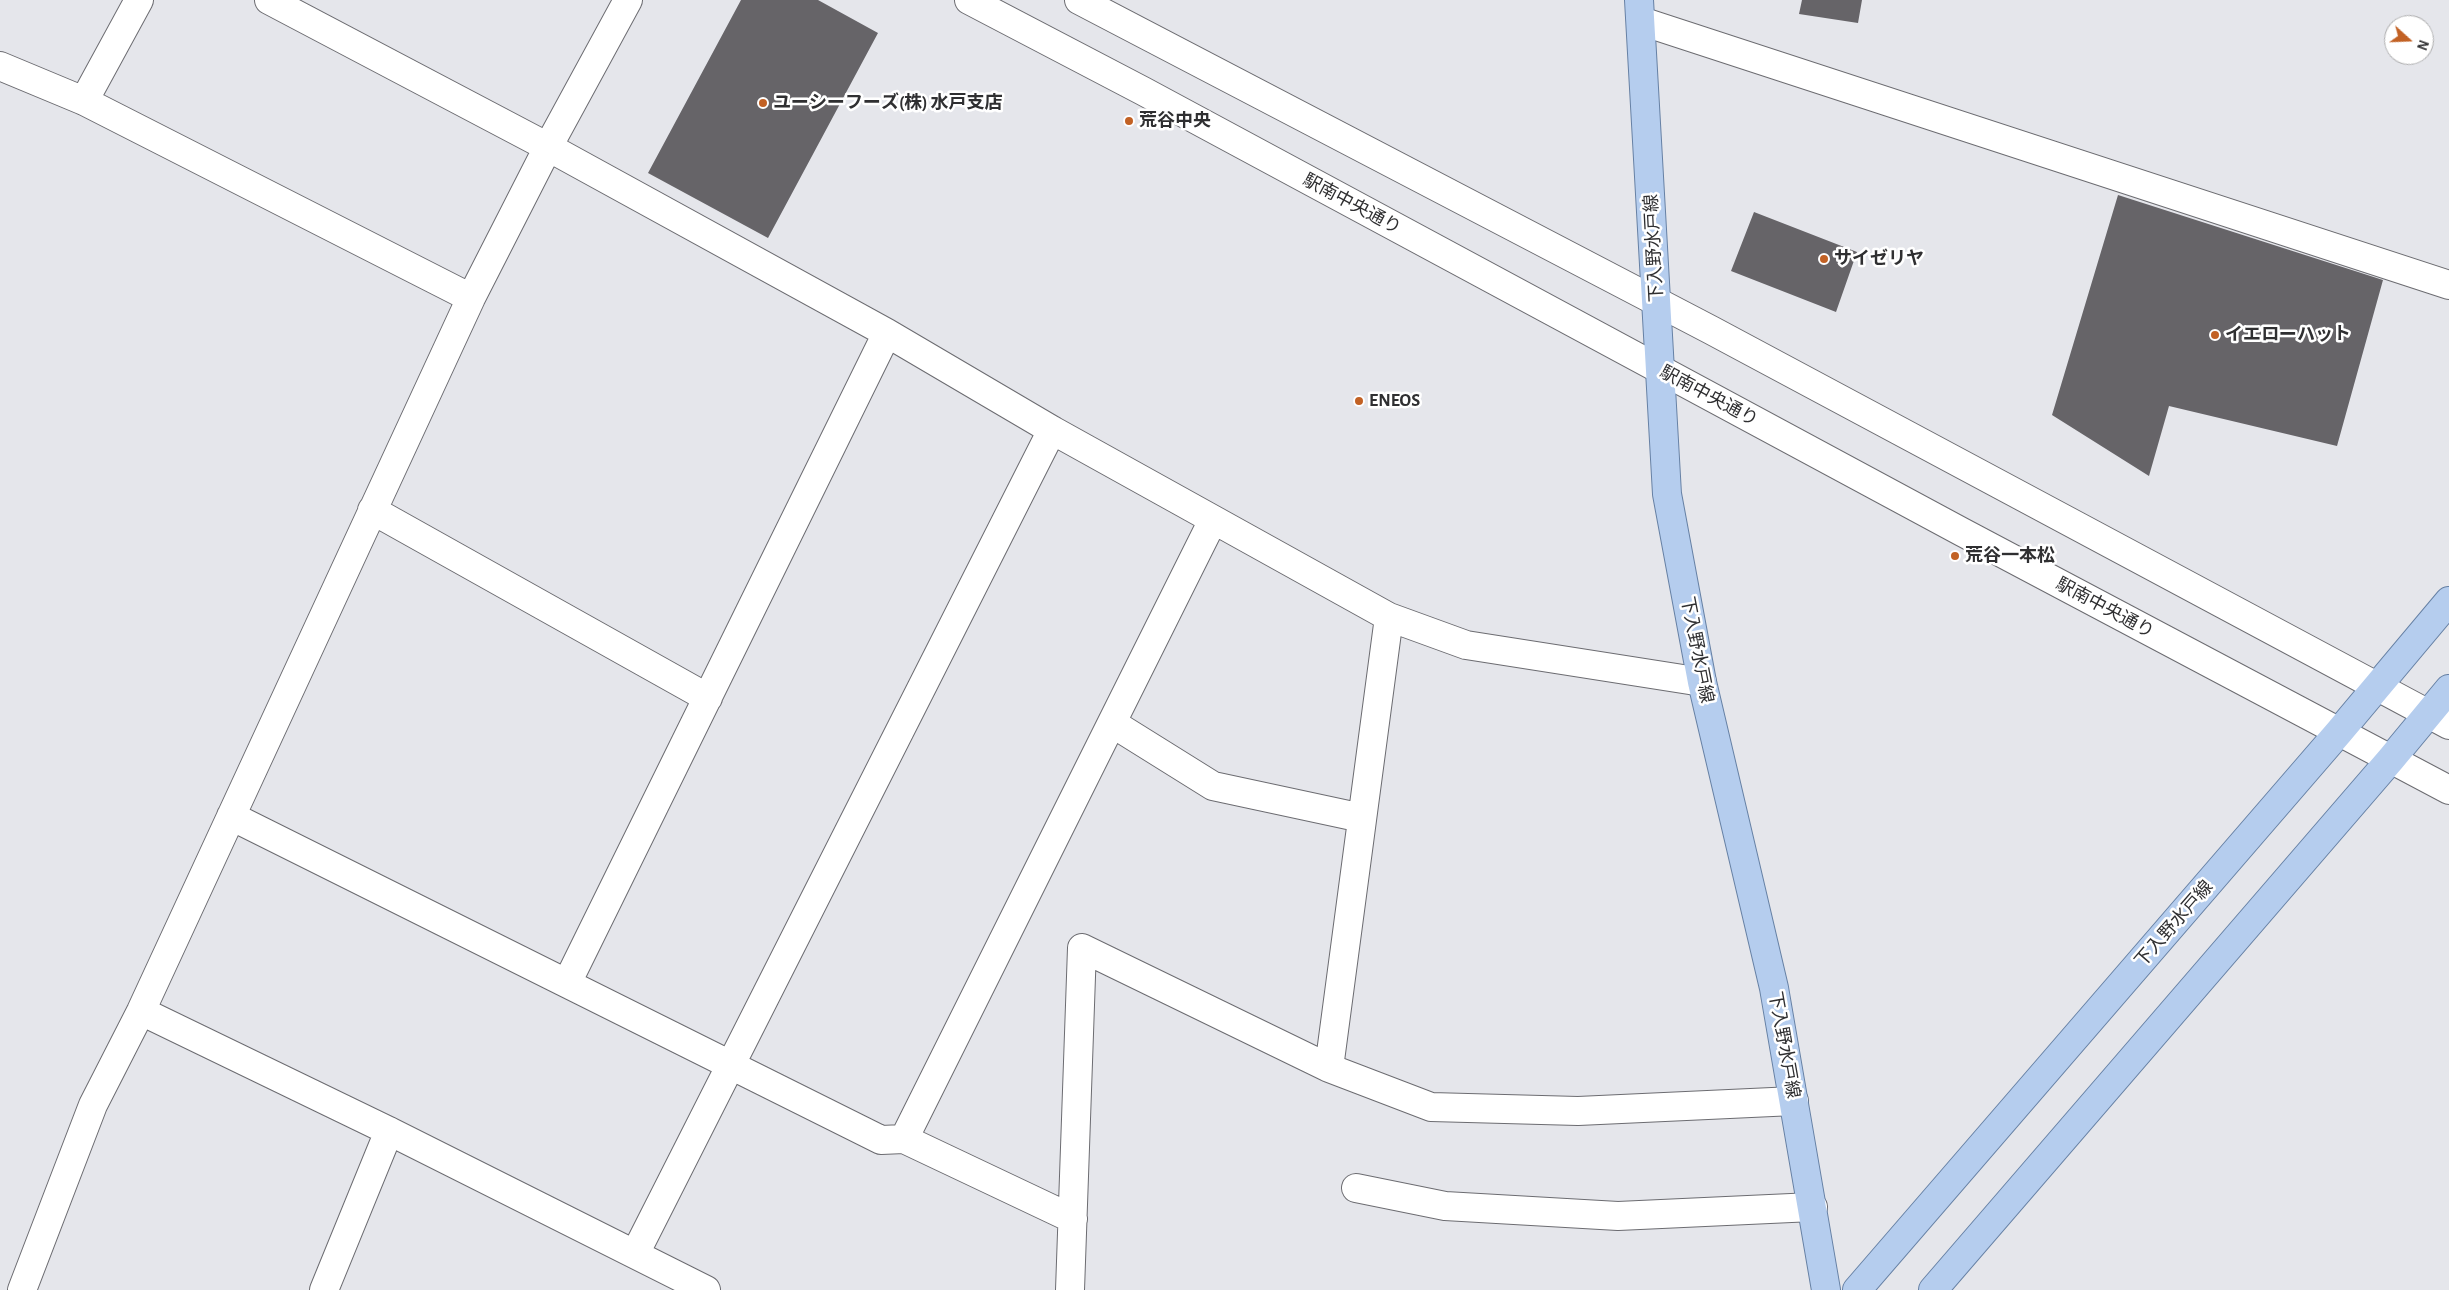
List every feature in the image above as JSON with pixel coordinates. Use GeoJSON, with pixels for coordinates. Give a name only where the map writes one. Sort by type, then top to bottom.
{"type":"FeatureCollection","features":[{"type":"Feature","properties":{"kind":"main road","name":"下入野水戸線"},"geometry":{"type":"LineString","coordinates":[[1640,11],[1666,494],[1702,682],[1774,988],[1826,1290]]}},
{"type":"Feature","properties":{"kind":"main road","name":"下入野水戸線"},"geometry":{"type":"LineString","coordinates":[[1857,1290],[2339,732],[2449,601]]}},
{"type":"Feature","properties":{"kind":"main road"},"geometry":{"type":"LineString","coordinates":[[1934,1290],[2391,759],[2439,719],[2449,689]]}},
{"type":"Feature","properties":{"kind":"street"},"geometry":{"type":"LineString","coordinates":[[84,101],[139,0]]}},
{"type":"Feature","properties":{"kind":"street"},"geometry":{"type":"LineString","coordinates":[[269,0],[548,146],[887,333],[1052,430],[1389,617],[1466,645],[1702,682]]}},
{"type":"Feature","properties":{"kind":"street"},"geometry":{"type":"LineString","coordinates":[[22,1290],[93,1105],[140,1011],[471,298],[548,146],[628,0]]}},
{"type":"Feature","properties":{"kind":"street","name":"駅南中央通り"},"geometry":{"type":"LineString","coordinates":[[970,0],[2449,790]]}},
{"type":"Feature","properties":{"kind":"street"},"geometry":{"type":"LineString","coordinates":[[1079,0],[1657,302],[2439,719]]}},
{"type":"Feature","properties":{"kind":"street"},"geometry":{"type":"LineString","coordinates":[[1640,11],[2449,285]]}},
{"type":"Feature","properties":{"kind":"street"},"geometry":{"type":"LineString","coordinates":[[0,66],[84,101],[471,298]]}},
{"type":"Feature","properties":{"kind":"street"},"geometry":{"type":"LineString","coordinates":[[567,983],[887,333]]}},
{"type":"Feature","properties":{"kind":"street"},"geometry":{"type":"LineString","coordinates":[[635,1254],[729,1064],[1052,430]]}},
{"type":"Feature","properties":{"kind":"street"},"geometry":{"type":"LineString","coordinates":[[372,510],[708,698]]}},
{"type":"Feature","properties":{"kind":"street"},"geometry":{"type":"LineString","coordinates":[[904,1139],[1213,520]]}},
{"type":"Feature","properties":{"kind":"street"},"geometry":{"type":"LineString","coordinates":[[1329,1068],[1389,617]]}},
{"type":"Feature","properties":{"kind":"street"},"geometry":{"type":"LineString","coordinates":[[1112,723],[1213,786],[1362,818]]}},
{"type":"Feature","properties":{"kind":"street"},"geometry":{"type":"LineString","coordinates":[[231,816],[881,1140],[904,1139],[1072,1219]]}},
{"type":"Feature","properties":{"kind":"street"},"geometry":{"type":"LineString","coordinates":[[1070,1290],[1082,948],[1329,1068],[1431,1107],[1578,1111],[1794,1101]]}},
{"type":"Feature","properties":{"kind":"street"},"geometry":{"type":"LineString","coordinates":[[140,1011],[389,1131],[706,1290]]}},
{"type":"Feature","properties":{"kind":"street"},"geometry":{"type":"LineString","coordinates":[[324,1290],[389,1131]]}},
{"type":"Feature","properties":{"kind":"street"},"geometry":{"type":"LineString","coordinates":[[1356,1188],[1445,1206],[1618,1216],[1813,1208]]}},
{"type":"Feature","properties":{"kind":"building","name":"ユーシーフーズ(株) 水戸支店"},"geometry":{"type":"Polygon","coordinates":[[[741,0],[818,0],[878,33],[768,238],[648,173],[741,0]]]}},
{"type":"Feature","properties":{"kind":"building"},"geometry":{"type":"Polygon","coordinates":[[[1802,0],[1862,0],[1858,23],[1799,14],[1802,0]]]}},
{"type":"Feature","properties":{"kind":"building"},"geometry":{"type":"Polygon","coordinates":[[[2118,195],[2383,280],[2337,446],[2169,406],[2149,476],[2052,415],[2118,195]]]}},
{"type":"Feature","properties":{"kind":"building"},"geometry":{"type":"Polygon","coordinates":[[[1754,212],[1857,252],[1836,312],[1731,271],[1754,212]]]}},
{"type":"Feature","properties":{"kind":"place","name":"ユーシーフーズ(株) 水戸支店"},"geometry":{"type":"Point","coordinates":[763,103]}},
{"type":"Feature","properties":{"kind":"place","name":"荒谷中央"},"geometry":{"type":"Point","coordinates":[1129,121]}},
{"type":"Feature","properties":{"kind":"place","name":"サイゼリヤ"},"geometry":{"type":"Point","coordinates":[1824,259]}},
{"type":"Feature","properties":{"kind":"place","name":"イエローハット"},"geometry":{"type":"Point","coordinates":[2215,335]}},
{"type":"Feature","properties":{"kind":"place","name":"ENEOS"},"geometry":{"type":"Point","coordinates":[1359,401]}},
{"type":"Feature","properties":{"kind":"place","name":"荒谷一本松"},"geometry":{"type":"Point","coordinates":[1955,556]}}]}
